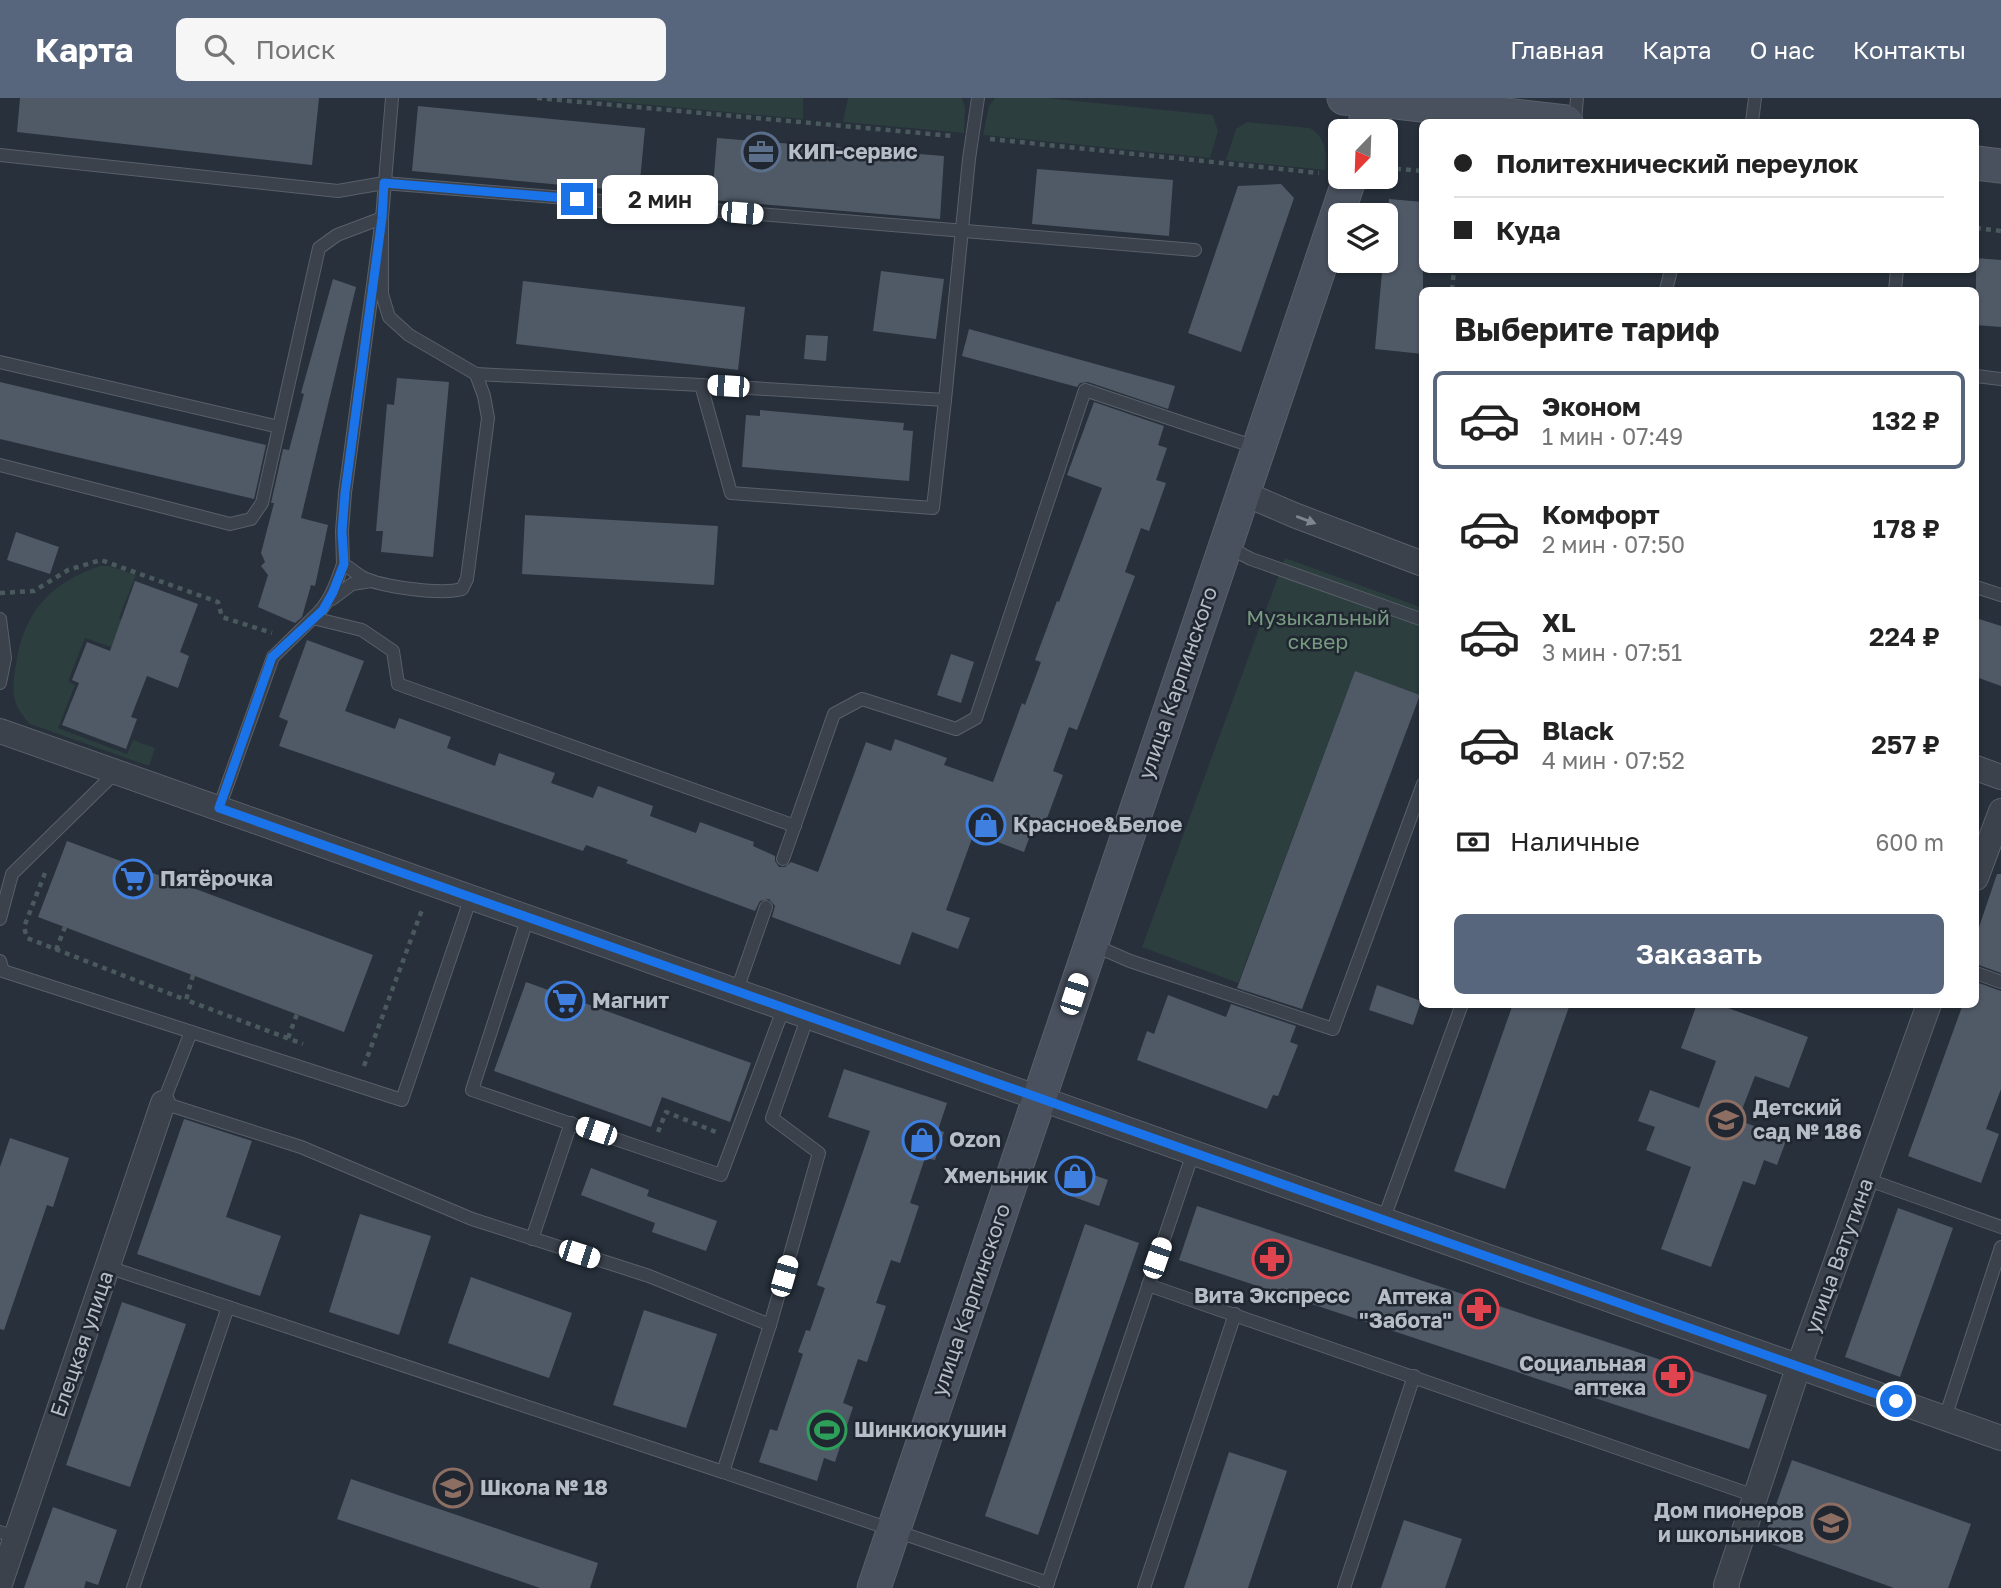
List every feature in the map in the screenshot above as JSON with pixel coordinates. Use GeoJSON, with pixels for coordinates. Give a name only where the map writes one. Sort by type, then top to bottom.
{"type":"FeatureCollection","features":[{"type":"Feature","properties":{"kind":"street"},"geometry":{"type":"LineString","coordinates":[[1359,110],[1388,101],[1541,119]]}},
{"type":"Feature","properties":{"kind":"street"},"geometry":{"type":"LineString","coordinates":[[1979,163],[2001,166]]}},
{"type":"Feature","properties":{"kind":"street","name":"улица Карпинского"},"geometry":{"type":"LineString","coordinates":[[874,1588],[1258,448],[1336,189]]}},
{"type":"Feature","properties":{"kind":"street"},"geometry":{"type":"LineString","coordinates":[[1243,493],[1419,562]]}},
{"type":"Feature","properties":{"kind":"street"},"geometry":{"type":"LineString","coordinates":[[0,731],[2001,1438]]}},
{"type":"Feature","properties":{"kind":"street"},"geometry":{"type":"LineString","coordinates":[[1979,769],[2001,777]]}},
{"type":"Feature","properties":{"kind":"street"},"geometry":{"type":"LineString","coordinates":[[1979,870],[2001,811]]}},
{"type":"Feature","properties":{"kind":"street","name":"улица Ватутина"},"geometry":{"type":"LineString","coordinates":[[1725,1587],[1798,1368],[1928,1008]]}},
{"type":"Feature","properties":{"kind":"street","name":"Елецкая улица"},"geometry":{"type":"LineString","coordinates":[[0,1584],[8,1535],[108,1266],[163,1103]]}},
{"type":"Feature","properties":{"kind":"lane"},"geometry":{"type":"LineString","coordinates":[[392,98],[382,218],[382,293],[389,317],[409,335],[476,374],[701,384],[945,400]]}},
{"type":"Feature","properties":{"kind":"lane"},"geometry":{"type":"LineString","coordinates":[[701,384],[731,493],[933,508],[978,98]]}},
{"type":"Feature","properties":{"kind":"lane"},"geometry":{"type":"LineString","coordinates":[[1575,119],[1577,98]]}},
{"type":"Feature","properties":{"kind":"lane"},"geometry":{"type":"LineString","coordinates":[[1752,119],[1755,98]]}},
{"type":"Feature","properties":{"kind":"lane"},"geometry":{"type":"LineString","coordinates":[[0,155],[338,191],[384,183],[1195,250]]}},
{"type":"Feature","properties":{"kind":"lane"},"geometry":{"type":"LineString","coordinates":[[0,464],[230,524],[251,519],[262,503],[319,248],[337,234],[382,218]]}},
{"type":"Feature","properties":{"kind":"lane"},"geometry":{"type":"LineString","coordinates":[[318,614],[333,592],[344,564],[342,531],[345,493],[382,218]]}},
{"type":"Feature","properties":{"kind":"lane"},"geometry":{"type":"LineString","coordinates":[[0,362],[279,427]]}},
{"type":"Feature","properties":{"kind":"lane"},"geometry":{"type":"LineString","coordinates":[[344,564],[364,578],[403,587],[451,592],[462,589],[467,579],[488,418],[476,374]]}},
{"type":"Feature","properties":{"kind":"lane"},"geometry":{"type":"LineString","coordinates":[[1979,376],[2001,379]]}},
{"type":"Feature","properties":{"kind":"lane"},"geometry":{"type":"LineString","coordinates":[[783,859],[834,714],[862,699],[956,729],[976,718],[1085,390],[1258,448]]}},
{"type":"Feature","properties":{"kind":"lane"},"geometry":{"type":"LineString","coordinates":[[1224,545],[1251,559],[1419,619]]}},
{"type":"Feature","properties":{"kind":"lane"},"geometry":{"type":"LineString","coordinates":[[219,808],[272,657],[345,588],[373,580]]}},
{"type":"Feature","properties":{"kind":"lane"},"geometry":{"type":"LineString","coordinates":[[1979,588],[2001,596]]}},
{"type":"Feature","properties":{"kind":"lane"},"geometry":{"type":"LineString","coordinates":[[318,614],[362,630],[393,652],[398,684],[795,826]]}},
{"type":"Feature","properties":{"kind":"lane"},"geometry":{"type":"LineString","coordinates":[[0,619],[5,658],[0,683]]}},
{"type":"Feature","properties":{"kind":"lane"},"geometry":{"type":"LineString","coordinates":[[0,919],[12,874],[117,772]]}},
{"type":"Feature","properties":{"kind":"lane"},"geometry":{"type":"LineString","coordinates":[[1091,944],[1130,961],[1333,1029],[1419,794]]}},
{"type":"Feature","properties":{"kind":"lane"},"geometry":{"type":"LineString","coordinates":[[0,961],[3,971],[402,1100],[471,897]]}},
{"type":"Feature","properties":{"kind":"lane"},"geometry":{"type":"LineString","coordinates":[[737,990],[766,907]]}},
{"type":"Feature","properties":{"kind":"lane"},"geometry":{"type":"LineString","coordinates":[[528,917],[472,1090],[721,1175],[784,1007]]}},
{"type":"Feature","properties":{"kind":"lane"},"geometry":{"type":"LineString","coordinates":[[1979,974],[2001,982]]}},
{"type":"Feature","properties":{"kind":"lane"},"geometry":{"type":"LineString","coordinates":[[1383,1221],[1461,1008]]}},
{"type":"Feature","properties":{"kind":"lane"},"geometry":{"type":"LineString","coordinates":[[723,1472],[770,1325],[819,1153],[772,1118],[808,1016]]}},
{"type":"Feature","properties":{"kind":"lane"},"geometry":{"type":"LineString","coordinates":[[191,1032],[163,1103],[302,1147],[472,1219],[649,1276],[770,1325]]}},
{"type":"Feature","properties":{"kind":"lane"},"geometry":{"type":"LineString","coordinates":[[532,1239],[571,1123]]}},
{"type":"Feature","properties":{"kind":"lane"},"geometry":{"type":"LineString","coordinates":[[108,1266],[895,1529],[1047,1585],[1193,1153]]}},
{"type":"Feature","properties":{"kind":"lane"},"geometry":{"type":"LineString","coordinates":[[1866,1179],[2001,1227]]}},
{"type":"Feature","properties":{"kind":"lane"},"geometry":{"type":"LineString","coordinates":[[1945,1418],[2001,1247]]}},
{"type":"Feature","properties":{"kind":"lane"},"geometry":{"type":"LineString","coordinates":[[1148,1285],[1755,1496]]}},
{"type":"Feature","properties":{"kind":"lane"},"geometry":{"type":"LineString","coordinates":[[134,1588],[228,1307]]}},
{"type":"Feature","properties":{"kind":"lane"},"geometry":{"type":"LineString","coordinates":[[1144,1588],[1235,1314]]}},
{"type":"Feature","properties":{"kind":"lane"},"geometry":{"type":"LineString","coordinates":[[1344,1588],[1414,1376]]}},
{"type":"Feature","properties":{"kind":"path"},"geometry":{"type":"LineString","coordinates":[[537,98],[973,137],[1328,174]]}},
{"type":"Feature","properties":{"kind":"path"},"geometry":{"type":"LineString","coordinates":[[1398,169],[1419,172]]}},
{"type":"Feature","properties":{"kind":"path"},"geometry":{"type":"LineString","coordinates":[[1979,228],[2001,231]]}},
{"type":"Feature","properties":{"kind":"path"},"geometry":{"type":"LineString","coordinates":[[0,593],[34,591],[68,570],[102,560],[218,602],[222,617],[270,632],[287,642]]}},
{"type":"Feature","properties":{"kind":"path"},"geometry":{"type":"LineString","coordinates":[[49,863],[23,927],[27,938],[313,1047]]}},
{"type":"Feature","properties":{"kind":"path"},"geometry":{"type":"LineString","coordinates":[[351,1061],[364,1066],[432,883]]}},
{"type":"Feature","properties":{"kind":"path"},"geometry":{"type":"LineString","coordinates":[[57,950],[65,928]]}},
{"type":"Feature","properties":{"kind":"path"},"geometry":{"type":"LineString","coordinates":[[186,1000],[193,975]]}},
{"type":"Feature","properties":{"kind":"path"},"geometry":{"type":"LineString","coordinates":[[288,1038],[297,1014]]}},
{"type":"Feature","properties":{"kind":"path"},"geometry":{"type":"LineString","coordinates":[[656,1138],[666,1112],[728,1137]]}},
{"type":"Feature","properties":{"kind":"green space"},"geometry":{"type":"Polygon","coordinates":[[[574,98],[803,98],[803,119],[574,98]]]}},
{"type":"Feature","properties":{"kind":"green space"},"geometry":{"type":"Polygon","coordinates":[[[848,98],[962,98],[965,108],[964,133],[843,122],[848,98]]]}},
{"type":"Feature","properties":{"kind":"green space"},"geometry":{"type":"Polygon","coordinates":[[[995,98],[1047,98],[1213,115],[1218,131],[1210,158],[983,135],[989,106],[995,98]]]}},
{"type":"Feature","properties":{"kind":"green space"},"geometry":{"type":"Polygon","coordinates":[[[1247,122],[1310,128],[1319,136],[1324,146],[1325,170],[1226,160],[1236,129],[1247,122]]]}},
{"type":"Feature","properties":{"kind":"green space","name":"Музыкальный сквер"},"geometry":{"type":"Polygon","coordinates":[[[1285,558],[1419,607],[1419,695],[1355,671],[1238,983],[1142,947],[1285,558]]]}},
{"type":"Feature","properties":{"kind":"green space"},"geometry":{"type":"Polygon","coordinates":[[[100,566],[109,566],[136,575],[119,618],[124,621],[114,648],[85,638],[68,681],[75,685],[58,728],[127,754],[133,740],[155,748],[149,766],[30,724],[19,709],[14,696],[20,646],[33,615],[42,602],[67,581],[100,566]]]}},
{"type":"Feature","properties":{"kind":"building"},"geometry":{"type":"Polygon","coordinates":[[[20,98],[319,98],[312,165],[17,132],[20,98]]]}},
{"type":"Feature","properties":{"kind":"building"},"geometry":{"type":"Polygon","coordinates":[[[418,106],[645,128],[639,192],[412,171],[418,106]]]}},
{"type":"Feature","properties":{"kind":"building"},"geometry":{"type":"Polygon","coordinates":[[[717,138],[944,156],[940,219],[712,200],[717,138]]]}},
{"type":"Feature","properties":{"kind":"building"},"geometry":{"type":"Polygon","coordinates":[[[1037,169],[1173,180],[1169,236],[1032,224],[1037,169]]]}},
{"type":"Feature","properties":{"kind":"building"},"geometry":{"type":"Polygon","coordinates":[[[1281,184],[1294,198],[1241,352],[1188,333],[1238,186],[1281,184]]]}},
{"type":"Feature","properties":{"kind":"building"},"geometry":{"type":"Polygon","coordinates":[[[1389,199],[1419,202],[1419,273],[1423,273],[1423,287],[1419,287],[1419,354],[1375,349],[1382,273],[1398,273],[1398,203],[1389,203],[1389,199]]]}},
{"type":"Feature","properties":{"kind":"building"},"geometry":{"type":"Polygon","coordinates":[[[1979,258],[2001,260],[2001,327],[1979,325],[1979,287],[1976,287],[1979,258]]]}},
{"type":"Feature","properties":{"kind":"building"},"geometry":{"type":"Polygon","coordinates":[[[881,271],[944,279],[936,339],[873,331],[881,271]]]}},
{"type":"Feature","properties":{"kind":"building"},"geometry":{"type":"Polygon","coordinates":[[[333,279],[356,287],[301,518],[328,525],[315,586],[311,585],[302,617],[295,623],[258,607],[268,575],[261,566],[265,562],[261,553],[274,503],[271,503],[283,449],[289,450],[304,394],[301,393],[333,279]]]}},
{"type":"Feature","properties":{"kind":"building"},"geometry":{"type":"Polygon","coordinates":[[[523,281],[745,307],[738,370],[516,344],[523,281]]]}},
{"type":"Feature","properties":{"kind":"building"},"geometry":{"type":"Polygon","coordinates":[[[969,329],[1175,386],[1168,409],[1088,382],[1080,383],[1077,387],[962,356],[969,329]]]}},
{"type":"Feature","properties":{"kind":"building"},"geometry":{"type":"Polygon","coordinates":[[[806,335],[828,336],[826,361],[804,359],[806,335]]]}},
{"type":"Feature","properties":{"kind":"building"},"geometry":{"type":"Polygon","coordinates":[[[397,378],[449,382],[433,557],[381,552],[383,531],[376,531],[387,404],[394,405],[397,378]]]}},
{"type":"Feature","properties":{"kind":"building"},"geometry":{"type":"Polygon","coordinates":[[[0,382],[266,445],[254,499],[0,439],[0,382]]]}},
{"type":"Feature","properties":{"kind":"building"},"geometry":{"type":"Polygon","coordinates":[[[1094,402],[1164,426],[1158,445],[1167,448],[1156,480],[1166,483],[1149,531],[1141,528],[1125,572],[1135,576],[1077,730],[1069,727],[1053,771],[1063,775],[1043,829],[1034,825],[1024,852],[974,833],[946,910],[970,918],[958,949],[912,932],[900,965],[772,917],[775,906],[769,899],[760,901],[755,911],[626,863],[628,860],[586,845],[583,851],[279,746],[288,721],[279,717],[307,640],[364,661],[345,711],[395,729],[399,718],[451,737],[447,748],[495,766],[499,753],[555,773],[551,783],[593,798],[598,786],[653,806],[650,816],[696,833],[700,822],[754,842],[753,846],[775,856],[779,867],[785,867],[791,862],[818,872],[866,742],[891,751],[895,739],[947,758],[944,765],[993,782],[1022,703],[1025,705],[1041,662],[1035,660],[1102,488],[1067,475],[1094,402]]]}},
{"type":"Feature","properties":{"kind":"building"},"geometry":{"type":"Polygon","coordinates":[[[760,410],[904,423],[903,430],[913,431],[909,481],[742,467],[746,415],[760,416],[760,410]]]}},
{"type":"Feature","properties":{"kind":"building"},"geometry":{"type":"Polygon","coordinates":[[[525,515],[718,526],[714,585],[522,574],[525,515]]]}},
{"type":"Feature","properties":{"kind":"building"},"geometry":{"type":"Polygon","coordinates":[[[16,532],[59,547],[50,574],[7,560],[16,532]]]}},
{"type":"Feature","properties":{"kind":"building"},"geometry":{"type":"Polygon","coordinates":[[[135,581],[198,604],[180,652],[189,656],[178,688],[147,676],[131,717],[137,719],[126,749],[62,725],[79,683],[72,680],[87,642],[110,651],[135,581]]]}},
{"type":"Feature","properties":{"kind":"building"},"geometry":{"type":"Polygon","coordinates":[[[1979,619],[2001,626],[2001,686],[1979,678],[1979,619]]]}},
{"type":"Feature","properties":{"kind":"building"},"geometry":{"type":"Polygon","coordinates":[[[951,654],[974,662],[961,703],[937,695],[951,654]]]}},
{"type":"Feature","properties":{"kind":"building"},"geometry":{"type":"Polygon","coordinates":[[[1355,671],[1419,695],[1302,1009],[1237,988],[1355,671]]]}},
{"type":"Feature","properties":{"kind":"building"},"geometry":{"type":"Polygon","coordinates":[[[67,841],[373,955],[344,1032],[38,917],[67,841]]]}},
{"type":"Feature","properties":{"kind":"building"},"geometry":{"type":"Polygon","coordinates":[[[1997,874],[2001,874],[2001,973],[1979,965],[1979,927],[1997,874]]]}},
{"type":"Feature","properties":{"kind":"building"},"geometry":{"type":"Polygon","coordinates":[[[526,982],[751,1063],[730,1122],[662,1097],[651,1127],[494,1071],[526,982]]]}},
{"type":"Feature","properties":{"kind":"building"},"geometry":{"type":"Polygon","coordinates":[[[1979,983],[2001,991],[2001,1089],[1986,1129],[1999,1134],[1981,1183],[1908,1156],[1962,1008],[1979,1008],[1979,983]]]}},
{"type":"Feature","properties":{"kind":"building"},"geometry":{"type":"Polygon","coordinates":[[[1377,985],[1419,1000],[1413,1025],[1369,1010],[1377,985]]]}},
{"type":"Feature","properties":{"kind":"building"},"geometry":{"type":"Polygon","coordinates":[[[1168,995],[1226,1017],[1231,1004],[1296,1026],[1290,1042],[1298,1045],[1278,1096],[1273,1095],[1267,1109],[1137,1060],[1147,1031],[1154,1034],[1168,995]]]}},
{"type":"Feature","properties":{"kind":"building"},"geometry":{"type":"Polygon","coordinates":[[[1512,1008],[1569,1008],[1505,1189],[1454,1171],[1512,1008]]]}},
{"type":"Feature","properties":{"kind":"building"},"geometry":{"type":"Polygon","coordinates":[[[1696,1008],[1728,1008],[1808,1037],[1789,1088],[1755,1076],[1738,1120],[1787,1138],[1777,1165],[1764,1160],[1755,1185],[1743,1181],[1711,1267],[1661,1249],[1691,1167],[1646,1150],[1655,1127],[1638,1121],[1650,1090],[1699,1108],[1716,1061],[1681,1048],[1696,1008]]]}},
{"type":"Feature","properties":{"kind":"building"},"geometry":{"type":"Polygon","coordinates":[[[844,1069],[947,1103],[938,1130],[944,1132],[935,1160],[925,1158],[910,1203],[919,1206],[900,1263],[891,1260],[876,1303],[886,1306],[867,1362],[858,1359],[843,1403],[853,1407],[835,1462],[824,1458],[817,1481],[759,1462],[770,1429],[777,1431],[803,1354],[798,1352],[806,1330],[810,1331],[825,1288],[817,1285],[870,1131],[828,1117],[844,1069]]]}},
{"type":"Feature","properties":{"kind":"building"},"geometry":{"type":"Polygon","coordinates":[[[184,1119],[252,1141],[226,1217],[281,1236],[260,1296],[137,1254],[184,1119]]]}},
{"type":"Feature","properties":{"kind":"building"},"geometry":{"type":"Polygon","coordinates":[[[10,1138],[69,1158],[53,1207],[47,1205],[4,1330],[0,1329],[0,1167],[10,1138]]]}},
{"type":"Feature","properties":{"kind":"building"},"geometry":{"type":"Polygon","coordinates":[[[1071,1167],[1108,1180],[1099,1206],[1062,1193],[1071,1167]]]}},
{"type":"Feature","properties":{"kind":"building"},"geometry":{"type":"Polygon","coordinates":[[[591,1168],[649,1190],[647,1196],[717,1221],[706,1251],[652,1232],[655,1223],[581,1195],[591,1168]]]}},
{"type":"Feature","properties":{"kind":"building"},"geometry":{"type":"Polygon","coordinates":[[[1197,1206],[1767,1395],[1749,1449],[1179,1260],[1197,1206]]]}},
{"type":"Feature","properties":{"kind":"building"},"geometry":{"type":"Polygon","coordinates":[[[1898,1208],[1953,1228],[1900,1377],[1845,1357],[1898,1208]]]}},
{"type":"Feature","properties":{"kind":"building"},"geometry":{"type":"Polygon","coordinates":[[[360,1214],[431,1236],[399,1335],[329,1312],[360,1214]]]}},
{"type":"Feature","properties":{"kind":"building"},"geometry":{"type":"Polygon","coordinates":[[[1085,1224],[1139,1243],[1038,1535],[985,1516],[1085,1224]]]}},
{"type":"Feature","properties":{"kind":"building"},"geometry":{"type":"Polygon","coordinates":[[[471,1277],[572,1313],[549,1378],[448,1343],[471,1277]]]}},
{"type":"Feature","properties":{"kind":"building"},"geometry":{"type":"Polygon","coordinates":[[[122,1302],[186,1324],[130,1487],[66,1465],[122,1302]]]}},
{"type":"Feature","properties":{"kind":"building"},"geometry":{"type":"Polygon","coordinates":[[[644,1310],[717,1334],[686,1428],[613,1405],[644,1310]]]}},
{"type":"Feature","properties":{"kind":"building"},"geometry":{"type":"Polygon","coordinates":[[[1229,1452],[1287,1471],[1248,1588],[1184,1588],[1229,1452]]]}},
{"type":"Feature","properties":{"kind":"building"},"geometry":{"type":"Polygon","coordinates":[[[1792,1460],[1971,1524],[1948,1588],[1894,1588],[1763,1541],[1792,1460]]]}},
{"type":"Feature","properties":{"kind":"building"},"geometry":{"type":"Polygon","coordinates":[[[351,1479],[598,1563],[590,1588],[540,1588],[337,1519],[351,1479]]]}},
{"type":"Feature","properties":{"kind":"building"},"geometry":{"type":"Polygon","coordinates":[[[53,1507],[117,1530],[98,1585],[86,1581],[84,1588],[24,1588],[53,1507]]]}},
{"type":"Feature","properties":{"kind":"building"},"geometry":{"type":"Polygon","coordinates":[[[1404,1520],[1462,1539],[1445,1588],[1381,1588],[1404,1520]]]}},
{"type":"Feature","properties":{"kind":"place","name":"КИП-сервис"},"geometry":{"type":"Point","coordinates":[761,152]}},
{"type":"Feature","properties":{"kind":"place","name":"Красное&Белое"},"geometry":{"type":"Point","coordinates":[986,825]}},
{"type":"Feature","properties":{"kind":"place","name":"Пятёрочка"},"geometry":{"type":"Point","coordinates":[133,879]}},
{"type":"Feature","properties":{"kind":"place","name":"Магнит"},"geometry":{"type":"Point","coordinates":[565,1001]}},
{"type":"Feature","properties":{"kind":"place","name":"Детский сад № 186"},"geometry":{"type":"Point","coordinates":[1726,1120]}},
{"type":"Feature","properties":{"kind":"place","name":"Ozon"},"geometry":{"type":"Point","coordinates":[922,1140]}},
{"type":"Feature","properties":{"kind":"place","name":"Хмельник"},"geometry":{"type":"Point","coordinates":[1075,1176]}},
{"type":"Feature","properties":{"kind":"place","name":"Вита Экспресс"},"geometry":{"type":"Point","coordinates":[1272,1259]}},
{"type":"Feature","properties":{"kind":"place","name":"Аптека \"Забота\""},"geometry":{"type":"Point","coordinates":[1479,1309]}},
{"type":"Feature","properties":{"kind":"place","name":"Социальная аптека"},"geometry":{"type":"Point","coordinates":[1673,1376]}},
{"type":"Feature","properties":{"kind":"place","name":"Шинкиокушин"},"geometry":{"type":"Point","coordinates":[827,1430]}},
{"type":"Feature","properties":{"kind":"place","name":"Школа № 18"},"geometry":{"type":"Point","coordinates":[453,1488]}},
{"type":"Feature","properties":{"kind":"place","name":"Дом пионеров и школьников"},"geometry":{"type":"Point","coordinates":[1831,1523]}},
{"type":"Feature","properties":{"kind":"route"},"geometry":{"type":"LineString","coordinates":[[577,199],[384,183],[382,218],[345,493],[342,531],[344,564],[323,610],[272,657],[219,808],[1896,1401]]}}]}
